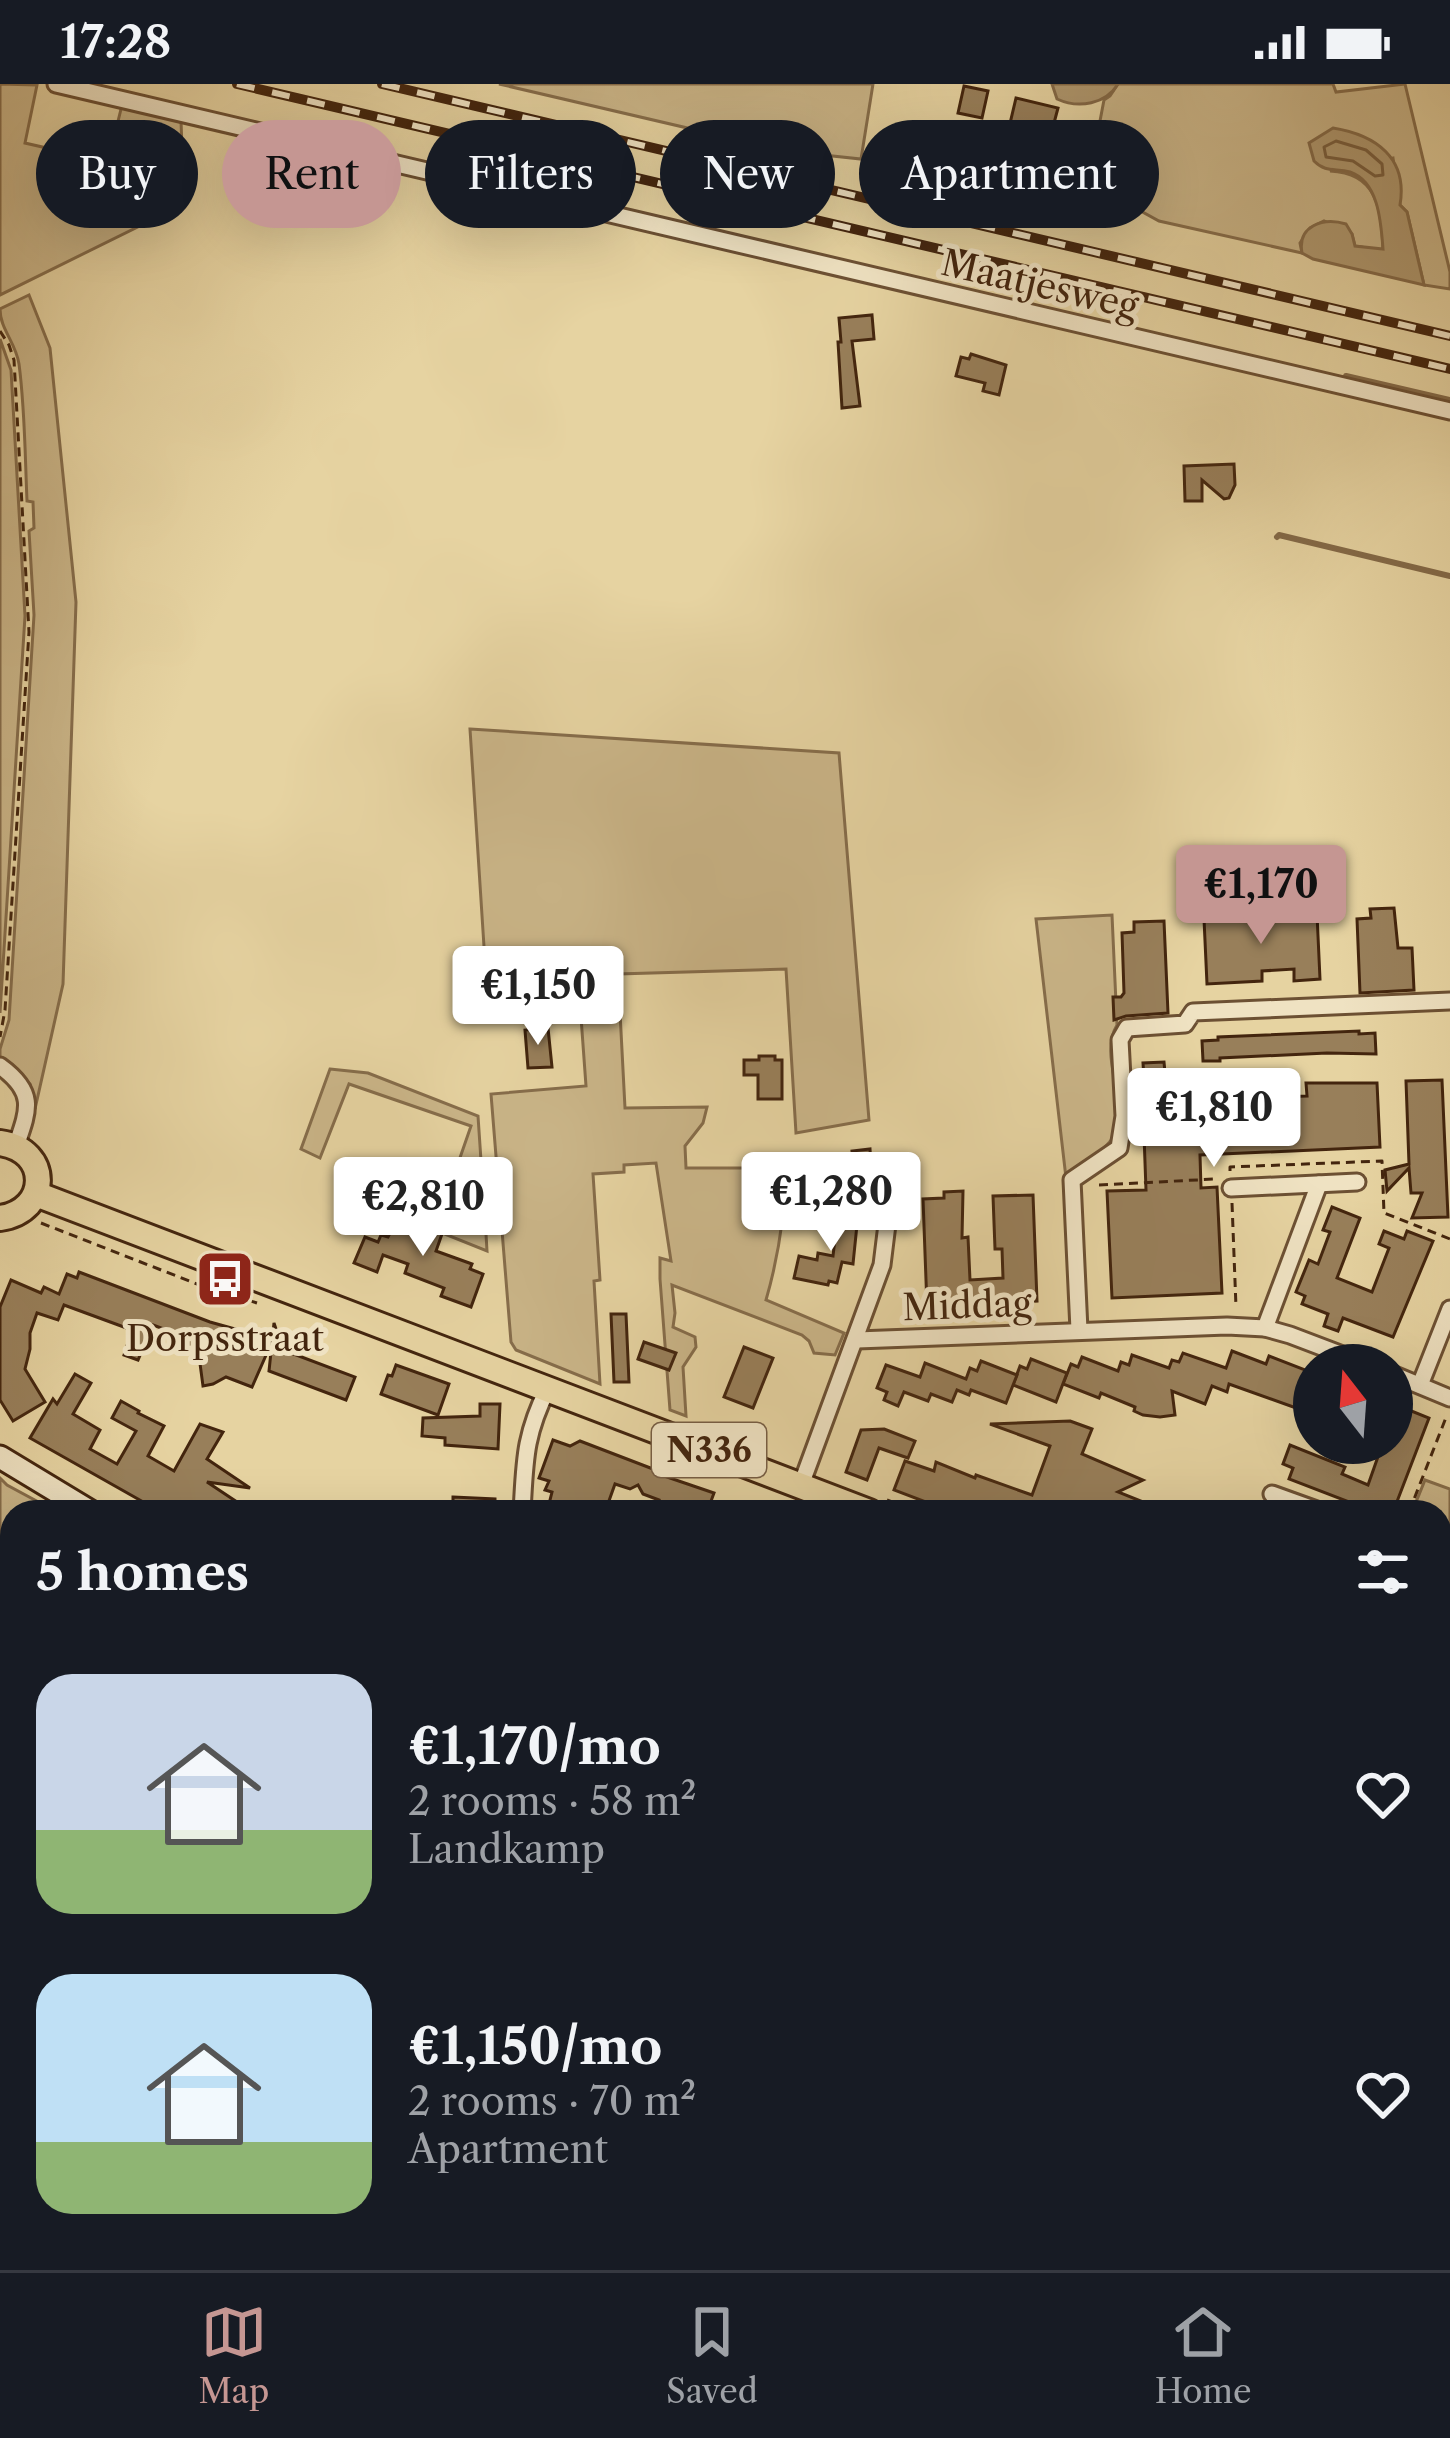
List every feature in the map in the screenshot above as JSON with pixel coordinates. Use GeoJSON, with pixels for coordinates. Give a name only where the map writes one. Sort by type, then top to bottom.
{"type":"FeatureCollection","features":[{"type":"Feature","properties":{"kind":"main road"},"geometry":{"type":"LineString","coordinates":[[0,1218],[24,1210],[38,1184],[35,1166],[24,1151],[8,1145]]}},
{"type":"Feature","properties":{"kind":"main road","name":"N336"},"geometry":{"type":"LineString","coordinates":[[36,1194],[839,1500]]}},
{"type":"Feature","properties":{"kind":"main road"},"geometry":{"type":"LineString","coordinates":[[0,1457],[72,1500]]}},
{"type":"Feature","properties":{"kind":"street","name":"Maatjesweg"},"geometry":{"type":"LineString","coordinates":[[56,84],[1450,411]]}},
{"type":"Feature","properties":{"kind":"street"},"geometry":{"type":"LineString","coordinates":[[1071,1190],[1072,1180],[1119,1148],[1124,1115],[1120,1040],[1127,1028],[1185,1024],[1193,1012],[1450,1001]]}},
{"type":"Feature","properties":{"kind":"street"},"geometry":{"type":"LineString","coordinates":[[0,1066],[20,1083],[27,1097],[27,1115],[8,1145]]}},
{"type":"Feature","properties":{"kind":"street"},"geometry":{"type":"LineString","coordinates":[[1231,1188],[1357,1182]]}},
{"type":"Feature","properties":{"kind":"street"},"geometry":{"type":"LineString","coordinates":[[1265,1328],[1319,1184]]}},
{"type":"Feature","properties":{"kind":"street","name":"Middag"},"geometry":{"type":"LineString","coordinates":[[1071,1190],[1079,1330]]}},
{"type":"Feature","properties":{"kind":"street","name":"Middag"},"geometry":{"type":"LineString","coordinates":[[801,1485],[882,1265],[890,1200],[905,1198]]}},
{"type":"Feature","properties":{"kind":"street"},"geometry":{"type":"LineString","coordinates":[[1420,1385],[1450,1309]]}},
{"type":"Feature","properties":{"kind":"street","name":"Middag"},"geometry":{"type":"LineString","coordinates":[[857,1340],[1237,1327],[1265,1328],[1310,1344]]}},
{"type":"Feature","properties":{"kind":"street"},"geometry":{"type":"LineString","coordinates":[[1413,1382],[1450,1398]]}},
{"type":"Feature","properties":{"kind":"street"},"geometry":{"type":"LineString","coordinates":[[522,1500],[524,1452],[548,1388]]}},
{"type":"Feature","properties":{"kind":"street"},"geometry":{"type":"LineString","coordinates":[[1272,1494],[1285,1500]]}},
{"type":"Feature","properties":{"kind":"path"},"geometry":{"type":"LineString","coordinates":[[0,331],[14,368],[29,607],[20,808],[0,1037]]}},
{"type":"Feature","properties":{"kind":"path"},"geometry":{"type":"LineString","coordinates":[[1071,1190],[1230,1179],[1237,1327]]}},
{"type":"Feature","properties":{"kind":"path"},"geometry":{"type":"LineString","coordinates":[[1414,1500],[1450,1408]]}},
{"type":"Feature","properties":{"kind":"shaded area"},"geometry":{"type":"Polygon","coordinates":[[[0,84],[37,85],[25,143],[36,146],[36,228],[135,228],[0,295],[0,84]]]}},
{"type":"Feature","properties":{"kind":"shaded area"},"geometry":{"type":"Polygon","coordinates":[[[499,84],[873,84],[867,120],[859,120],[859,159],[835,156],[835,120],[660,122],[499,84]]]}},
{"type":"Feature","properties":{"kind":"shaded area"},"geometry":{"type":"Polygon","coordinates":[[[1118,84],[1333,84],[1336,92],[1405,84],[1450,272],[1450,289],[1424,285],[1407,212],[1400,205],[1393,158],[1330,171],[1358,178],[1374,196],[1383,249],[1355,246],[1352,234],[1324,221],[1310,228],[1300,243],[1302,253],[1159,221],[1159,120],[1100,120],[1104,100],[1118,84]]]}},
{"type":"Feature","properties":{"kind":"shaded area"},"geometry":{"type":"Polygon","coordinates":[[[122,105],[177,120],[118,120],[122,105]]]}},
{"type":"Feature","properties":{"kind":"shaded area"},"geometry":{"type":"Polygon","coordinates":[[[29,295],[50,348],[76,602],[63,984],[35,1109],[30,1084],[0,1058],[9,1020],[34,615],[29,531],[34,528],[33,502],[27,501],[19,364],[0,309],[29,295]]]}},
{"type":"Feature","properties":{"kind":"shaded area"},"geometry":{"type":"Polygon","coordinates":[[[0,339],[11,370],[25,616],[0,1013],[0,339]]]}},
{"type":"Feature","properties":{"kind":"shaded area"},"geometry":{"type":"Polygon","coordinates":[[[470,729],[839,753],[869,1120],[796,1133],[786,969],[618,974],[625,1108],[707,1107],[703,1123],[685,1146],[686,1168],[786,1168],[780,1234],[766,1300],[844,1333],[835,1355],[814,1353],[802,1335],[672,1285],[673,1327],[695,1337],[696,1347],[683,1367],[686,1416],[670,1410],[660,1258],[671,1261],[656,1163],[593,1174],[600,1384],[516,1350],[511,1342],[491,1094],[586,1086],[577,962],[485,962],[470,729]]]}},
{"type":"Feature","properties":{"kind":"shaded area"},"geometry":{"type":"Polygon","coordinates":[[[1112,915],[1117,1025],[1111,1052],[1117,1126],[1107,1145],[1066,1178],[1036,919],[1112,915]]]}},
{"type":"Feature","properties":{"kind":"shaded area"},"geometry":{"type":"Polygon","coordinates":[[[330,1069],[368,1073],[478,1116],[485,1220],[444,1204],[471,1126],[349,1084],[320,1158],[301,1149],[330,1069]]]}},
{"type":"Feature","properties":{"kind":"shaded area"},"geometry":{"type":"Polygon","coordinates":[[[373,1188],[486,1234],[487,1251],[367,1203],[373,1188]]]}},
{"type":"Feature","properties":{"kind":"shaded area"},"geometry":{"type":"Polygon","coordinates":[[[0,1478],[35,1500],[0,1500],[0,1478]]]}},
{"type":"Feature","properties":{"kind":"shaded area"},"geometry":{"type":"Polygon","coordinates":[[[1425,1480],[1450,1489],[1450,1500],[1417,1500],[1425,1480]]]}},
{"type":"Feature","properties":{"kind":"water"},"geometry":{"type":"Polygon","coordinates":[[[1052,84],[1118,84],[1099,100],[1083,104],[1057,99],[1052,84]]]}},
{"type":"Feature","properties":{"kind":"water"},"geometry":{"type":"Polygon","coordinates":[[[1333,128],[1363,136],[1394,162],[1400,205],[1407,212],[1424,285],[1302,253],[1308,230],[1329,222],[1346,224],[1355,246],[1383,249],[1377,204],[1367,185],[1350,172],[1327,169],[1314,161],[1309,143],[1333,128]]]}},
{"type":"Feature","properties":{"kind":"building"},"geometry":{"type":"Polygon","coordinates":[[[964,86],[988,91],[982,118],[958,113],[964,86]]]}},
{"type":"Feature","properties":{"kind":"building"},"geometry":{"type":"Polygon","coordinates":[[[1016,98],[1058,108],[1055,120],[1011,120],[1016,98]]]}},
{"type":"Feature","properties":{"kind":"building"},"geometry":{"type":"Polygon","coordinates":[[[872,315],[874,339],[852,341],[860,406],[842,408],[839,318],[872,315]]]}},
{"type":"Feature","properties":{"kind":"building"},"geometry":{"type":"Polygon","coordinates":[[[971,354],[1006,365],[999,395],[983,391],[985,383],[956,376],[961,357],[969,359],[971,354]]]}},
{"type":"Feature","properties":{"kind":"building"},"geometry":{"type":"Polygon","coordinates":[[[1234,464],[1235,485],[1229,498],[1224,499],[1202,480],[1202,501],[1185,501],[1184,466],[1234,464]]]}},
{"type":"Feature","properties":{"kind":"building"},"geometry":{"type":"Polygon","coordinates":[[[1394,908],[1398,948],[1412,948],[1414,990],[1360,993],[1357,919],[1371,918],[1370,909],[1394,908]]]}},
{"type":"Feature","properties":{"kind":"building"},"geometry":{"type":"Polygon","coordinates":[[[1317,914],[1320,979],[1294,981],[1294,969],[1262,971],[1262,981],[1207,984],[1204,919],[1317,914]]]}},
{"type":"Feature","properties":{"kind":"building"},"geometry":{"type":"Polygon","coordinates":[[[1164,921],[1168,1013],[1114,1020],[1113,997],[1124,993],[1122,933],[1134,932],[1134,922],[1164,921]]]}},
{"type":"Feature","properties":{"kind":"building"},"geometry":{"type":"Polygon","coordinates":[[[548,1028],[552,1067],[528,1068],[525,1030],[548,1028]]]}},
{"type":"Feature","properties":{"kind":"building"},"geometry":{"type":"Polygon","coordinates":[[[1375,1033],[1376,1054],[1203,1061],[1202,1041],[1218,1037],[1375,1033]]]}},
{"type":"Feature","properties":{"kind":"building"},"geometry":{"type":"Polygon","coordinates":[[[759,1056],[782,1060],[782,1099],[758,1099],[758,1075],[744,1075],[744,1060],[759,1060],[759,1056]]]}},
{"type":"Feature","properties":{"kind":"building"},"geometry":{"type":"Polygon","coordinates":[[[1164,1062],[1165,1073],[1196,1071],[1197,1090],[1274,1084],[1275,1097],[1307,1096],[1306,1083],[1377,1083],[1380,1147],[1200,1155],[1201,1188],[1217,1187],[1222,1293],[1112,1298],[1107,1191],[1146,1190],[1143,1063],[1164,1062]]]}},
{"type":"Feature","properties":{"kind":"building"},"geometry":{"type":"Polygon","coordinates":[[[1442,1080],[1448,1217],[1412,1218],[1422,1193],[1411,1193],[1409,1168],[1387,1191],[1385,1170],[1409,1164],[1406,1081],[1442,1080]]]}},
{"type":"Feature","properties":{"kind":"building"},"geometry":{"type":"Polygon","coordinates":[[[870,1149],[872,1182],[855,1183],[852,1151],[870,1149]]]}},
{"type":"Feature","properties":{"kind":"building"},"geometry":{"type":"Polygon","coordinates":[[[862,1186],[876,1186],[875,1217],[859,1216],[862,1186]]]}},
{"type":"Feature","properties":{"kind":"building"},"geometry":{"type":"Polygon","coordinates":[[[963,1191],[962,1238],[968,1237],[970,1280],[1003,1278],[1002,1249],[995,1249],[993,1196],[1033,1195],[1037,1301],[927,1307],[923,1199],[963,1191]]]}},
{"type":"Feature","properties":{"kind":"building"},"geometry":{"type":"Polygon","coordinates":[[[1332,1207],[1360,1218],[1337,1278],[1372,1292],[1389,1248],[1379,1244],[1384,1231],[1404,1239],[1407,1231],[1433,1241],[1393,1337],[1343,1318],[1338,1331],[1324,1326],[1328,1314],[1302,1304],[1305,1296],[1296,1292],[1309,1260],[1318,1264],[1330,1232],[1323,1230],[1332,1207]]]}},
{"type":"Feature","properties":{"kind":"building"},"geometry":{"type":"Polygon","coordinates":[[[838,1213],[858,1215],[853,1264],[842,1262],[837,1283],[794,1278],[799,1256],[817,1260],[818,1253],[833,1256],[838,1213]]]}},
{"type":"Feature","properties":{"kind":"building"},"geometry":{"type":"Polygon","coordinates":[[[400,1214],[443,1231],[436,1251],[472,1264],[470,1269],[483,1274],[471,1307],[441,1296],[444,1288],[405,1273],[408,1264],[383,1255],[377,1272],[354,1263],[365,1237],[378,1242],[381,1235],[388,1237],[400,1214]]]}},
{"type":"Feature","properties":{"kind":"building"},"geometry":{"type":"Polygon","coordinates":[[[79,1272],[255,1338],[261,1334],[267,1353],[252,1387],[226,1377],[203,1386],[199,1356],[177,1342],[180,1335],[153,1325],[138,1360],[124,1355],[132,1330],[64,1305],[58,1320],[37,1313],[30,1333],[25,1369],[45,1402],[13,1421],[0,1400],[0,1307],[11,1280],[41,1293],[44,1287],[59,1294],[67,1274],[77,1278],[79,1272]]]}},
{"type":"Feature","properties":{"kind":"building"},"geometry":{"type":"Polygon","coordinates":[[[611,1314],[626,1314],[629,1382],[614,1382],[611,1314]]]}},
{"type":"Feature","properties":{"kind":"building"},"geometry":{"type":"Polygon","coordinates":[[[274,1323],[283,1350],[355,1377],[346,1400],[269,1371],[274,1323]]]}},
{"type":"Feature","properties":{"kind":"building"},"geometry":{"type":"Polygon","coordinates":[[[644,1342],[676,1353],[669,1370],[638,1359],[644,1342]]]}},
{"type":"Feature","properties":{"kind":"building"},"geometry":{"type":"Polygon","coordinates":[[[744,1347],[773,1358],[753,1408],[724,1397],[744,1347]]]}},
{"type":"Feature","properties":{"kind":"building"},"geometry":{"type":"Polygon","coordinates":[[[1232,1351],[1266,1364],[1269,1356],[1293,1365],[1293,1407],[1229,1384],[1227,1392],[1212,1386],[1205,1404],[1172,1391],[1175,1415],[1160,1417],[1143,1415],[1101,1393],[1099,1398],[1063,1384],[1071,1364],[1078,1367],[1082,1357],[1118,1371],[1121,1362],[1129,1365],[1132,1355],[1169,1368],[1183,1353],[1226,1368],[1232,1351]]]}},
{"type":"Feature","properties":{"kind":"building"},"geometry":{"type":"Polygon","coordinates":[[[1031,1359],[1067,1373],[1056,1402],[1013,1385],[1020,1366],[1027,1369],[1031,1359]]]}},
{"type":"Feature","properties":{"kind":"building"},"geometry":{"type":"Polygon","coordinates":[[[981,1361],[1017,1375],[1006,1403],[957,1390],[952,1402],[931,1394],[928,1401],[904,1392],[898,1406],[884,1400],[887,1392],[877,1388],[886,1365],[920,1377],[925,1363],[966,1379],[970,1368],[977,1371],[981,1361]]]}},
{"type":"Feature","properties":{"kind":"building"},"geometry":{"type":"Polygon","coordinates":[[[396,1365],[449,1384],[438,1415],[381,1394],[396,1365]]]}},
{"type":"Feature","properties":{"kind":"building"},"geometry":{"type":"Polygon","coordinates":[[[75,1374],[91,1383],[73,1414],[100,1430],[90,1449],[117,1464],[136,1431],[112,1418],[121,1401],[164,1426],[148,1456],[174,1471],[200,1424],[223,1432],[207,1459],[250,1488],[207,1482],[234,1500],[140,1500],[30,1438],[53,1399],[57,1404],[75,1374]]]}},
{"type":"Feature","properties":{"kind":"building"},"geometry":{"type":"Polygon","coordinates":[[[480,1404],[500,1404],[498,1449],[445,1445],[445,1438],[422,1436],[423,1418],[480,1416],[480,1404]]]}},
{"type":"Feature","properties":{"kind":"building"},"geometry":{"type":"Polygon","coordinates":[[[1413,1412],[1429,1418],[1413,1460],[1413,1412]]]}},
{"type":"Feature","properties":{"kind":"building"},"geometry":{"type":"Polygon","coordinates":[[[1070,1421],[1092,1429],[1082,1454],[1143,1480],[1118,1492],[1138,1500],[920,1500],[894,1490],[905,1461],[934,1471],[936,1462],[1032,1495],[1050,1446],[990,1424],[1070,1421]]]}},
{"type":"Feature","properties":{"kind":"building"},"geometry":{"type":"Polygon","coordinates":[[[884,1429],[915,1441],[908,1458],[879,1448],[867,1480],[846,1472],[861,1430],[884,1429]]]}},
{"type":"Feature","properties":{"kind":"building"},"geometry":{"type":"Polygon","coordinates":[[[553,1440],[570,1446],[580,1441],[653,1469],[656,1462],[670,1467],[667,1477],[714,1493],[711,1500],[659,1500],[643,1494],[638,1485],[630,1489],[615,1484],[609,1500],[550,1500],[552,1492],[545,1490],[549,1481],[539,1478],[553,1440]]]}},
{"type":"Feature","properties":{"kind":"building"},"geometry":{"type":"Polygon","coordinates":[[[1290,1445],[1293,1464],[1338,1464],[1345,1467],[1342,1474],[1368,1485],[1375,1464],[1411,1464],[1398,1500],[1344,1500],[1289,1479],[1293,1468],[1283,1464],[1290,1445]]]}},
{"type":"Feature","properties":{"kind":"waterway"},"geometry":{"type":"LineString","coordinates":[[1346,376],[1450,400]]}},
{"type":"Feature","properties":{"kind":"waterway"},"geometry":{"type":"LineString","coordinates":[[1277,537],[1450,576]]}},
{"type":"Feature","properties":{"kind":"railway"},"geometry":{"type":"LineString","coordinates":[[237,84],[1450,369]]}},
{"type":"Feature","properties":{"kind":"railway"},"geometry":{"type":"LineString","coordinates":[[382,84],[1450,336]]}},
{"type":"Feature","properties":{"kind":"place","name":"Dorpsstraat"},"geometry":{"type":"Point","coordinates":[225,1279]}}]}
